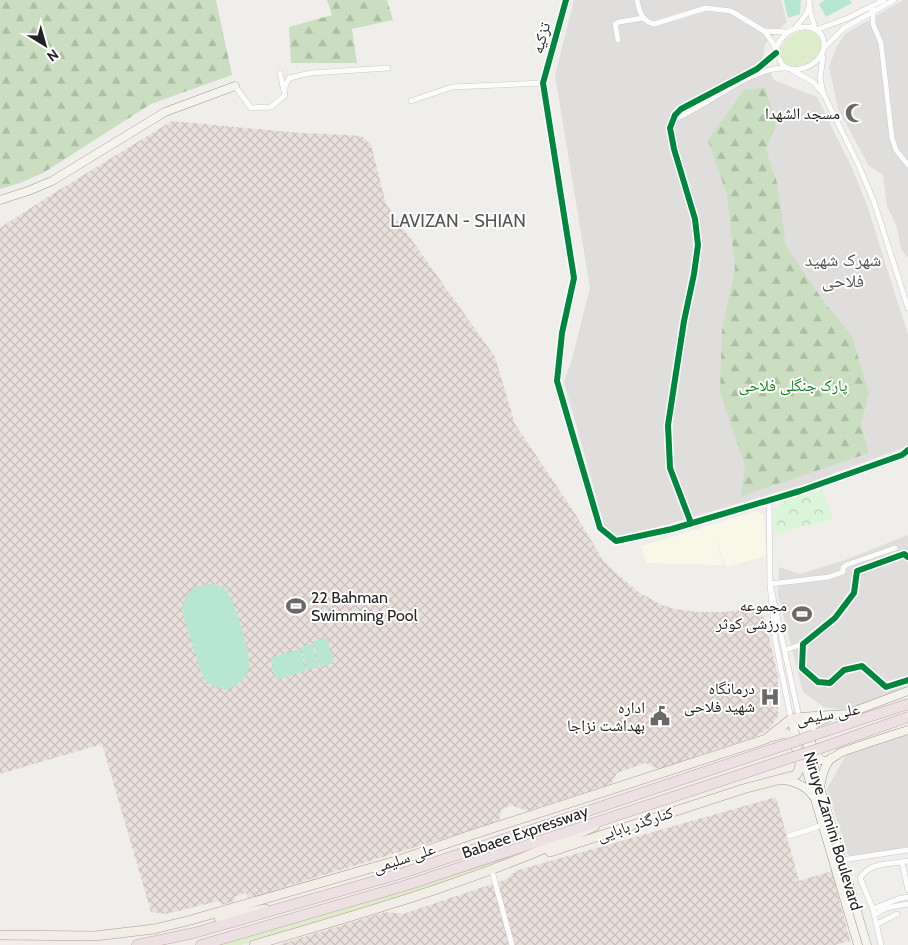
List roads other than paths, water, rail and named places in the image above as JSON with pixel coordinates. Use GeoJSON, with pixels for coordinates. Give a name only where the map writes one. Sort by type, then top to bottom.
{"type":"FeatureCollection","features":[{"type":"Feature","properties":{"kind":"highway","name":"Babaee Expressway"},"geometry":{"type":"LineString","coordinates":[[137,945],[194,933],[403,873],[905,704]]}},
{"type":"Feature","properties":{"kind":"highway","name":"Babaee Expressway"},"geometry":{"type":"LineString","coordinates":[[201,945],[407,885],[908,718]]}},
{"type":"Feature","properties":{"kind":"main road"},"geometry":{"type":"LineString","coordinates":[[0,200],[52,181],[165,112],[235,86]]}},
{"type":"Feature","properties":{"kind":"main road","name":"علی سلیمی"},"geometry":{"type":"LineString","coordinates":[[2,935],[95,936],[154,929],[199,918],[399,860],[470,835],[766,739],[795,718],[847,714],[908,691]]}},
{"type":"Feature","properties":{"kind":"main road"},"geometry":{"type":"LineString","coordinates":[[833,715],[814,725],[810,732],[817,757],[824,761],[840,753],[908,730]]}},
{"type":"Feature","properties":{"kind":"main road","name":"Niruye Zamini Boulevard"},"geometry":{"type":"LineString","coordinates":[[795,718],[820,788],[867,945]]}},
{"type":"Feature","properties":{"kind":"main road","name":"Niruye Zamini Boulevard"},"geometry":{"type":"LineString","coordinates":[[795,718],[815,799],[858,945]]}},
{"type":"Feature","properties":{"kind":"main road","name":"کنارگذر بابایی"},"geometry":{"type":"LineString","coordinates":[[492,871],[743,789],[796,775],[799,771],[800,763],[792,737],[781,734],[766,739]]}},
{"type":"Feature","properties":{"kind":"main road"},"geometry":{"type":"LineString","coordinates":[[820,788],[826,764],[832,758]]}},
{"type":"Feature","properties":{"kind":"main road"},"geometry":{"type":"LineString","coordinates":[[780,780],[793,781],[802,785],[809,790],[815,799]]}},
{"type":"Feature","properties":{"kind":"main road"},"geometry":{"type":"LineString","coordinates":[[254,945],[410,899],[492,871],[582,833],[627,811]]}},
{"type":"Feature","properties":{"kind":"main road"},"geometry":{"type":"LineString","coordinates":[[154,929],[185,925],[257,910],[286,907]]}},
{"type":"Feature","properties":{"kind":"street","name":"تزکیه"},"geometry":{"type":"LineString","coordinates":[[543,83],[566,0]]}},
{"type":"Feature","properties":{"kind":"street"},"geometry":{"type":"LineString","coordinates":[[637,0],[640,14],[643,18],[654,24],[706,8],[731,11],[764,30],[788,32]]}},
{"type":"Feature","properties":{"kind":"street"},"geometry":{"type":"LineString","coordinates":[[809,0],[815,30]]}},
{"type":"Feature","properties":{"kind":"street"},"geometry":{"type":"LineString","coordinates":[[825,47],[844,28],[884,0]]}},
{"type":"Feature","properties":{"kind":"street"},"geometry":{"type":"LineString","coordinates":[[815,30],[832,26],[894,0]]}},
{"type":"Feature","properties":{"kind":"street"},"geometry":{"type":"LineString","coordinates":[[794,29],[805,16],[809,6]]}},
{"type":"Feature","properties":{"kind":"street"},"geometry":{"type":"LineString","coordinates":[[872,9],[873,24],[881,43],[884,60],[892,138],[896,150],[908,165]]}},
{"type":"Feature","properties":{"kind":"street"},"geometry":{"type":"LineString","coordinates":[[618,40],[615,24],[643,18]]}},
{"type":"Feature","properties":{"kind":"street"},"geometry":{"type":"LineString","coordinates":[[691,523],[670,468],[668,434],[670,408],[698,244],[695,219],[672,141],[670,128],[674,119],[758,71],[776,51],[780,41],[788,32],[794,29],[803,27],[815,30],[823,37],[825,47],[820,78],[823,92],[859,166],[874,202],[908,308]]}},
{"type":"Feature","properties":{"kind":"street"},"geometry":{"type":"LineString","coordinates":[[764,30],[780,62],[813,82],[823,92]]}},
{"type":"Feature","properties":{"kind":"street"},"geometry":{"type":"LineString","coordinates":[[758,71],[778,68],[806,68],[820,59],[823,54]]}},
{"type":"Feature","properties":{"kind":"street"},"geometry":{"type":"LineString","coordinates":[[284,89],[289,78],[311,73],[388,68]]}},
{"type":"Feature","properties":{"kind":"street"},"geometry":{"type":"LineString","coordinates":[[235,86],[251,108],[271,107],[285,95],[280,72]]}},
{"type":"Feature","properties":{"kind":"street"},"geometry":{"type":"LineString","coordinates":[[412,101],[452,87],[543,83],[574,278],[562,333],[557,381],[600,528],[616,541],[672,529],[809,488],[902,454],[908,450]]}},
{"type":"Feature","properties":{"kind":"street"},"geometry":{"type":"LineString","coordinates":[[769,500],[770,584],[775,639],[795,718]]}},
{"type":"Feature","properties":{"kind":"street"},"geometry":{"type":"LineString","coordinates":[[770,584],[828,577],[843,572],[843,568],[846,565],[895,548]]}},
{"type":"Feature","properties":{"kind":"street"},"geometry":{"type":"LineString","coordinates":[[785,650],[804,644],[835,618],[854,593],[857,570],[904,554],[908,557]]}},
{"type":"Feature","properties":{"kind":"street"},"geometry":{"type":"LineString","coordinates":[[770,584],[785,650],[795,718]]}},
{"type":"Feature","properties":{"kind":"street"},"geometry":{"type":"LineString","coordinates":[[804,644],[802,668],[818,682],[830,682],[844,670],[862,666],[886,687],[905,683],[908,680]]}},
{"type":"Feature","properties":{"kind":"street"},"geometry":{"type":"LineString","coordinates":[[789,836],[823,825]]}},
{"type":"Feature","properties":{"kind":"street"},"geometry":{"type":"LineString","coordinates":[[842,860],[908,850]]}},
{"type":"Feature","properties":{"kind":"street"},"geometry":{"type":"LineString","coordinates":[[882,945],[874,912],[860,878],[871,867],[905,862],[908,890]]}},
{"type":"Feature","properties":{"kind":"street"},"geometry":{"type":"LineString","coordinates":[[492,871],[512,945]]}},
{"type":"Feature","properties":{"kind":"street"},"geometry":{"type":"LineString","coordinates":[[874,912],[898,899],[908,897]]}},
{"type":"Feature","properties":{"kind":"street"},"geometry":{"type":"LineString","coordinates":[[874,912],[908,904]]}},
{"type":"Feature","properties":{"kind":"street"},"geometry":{"type":"LineString","coordinates":[[876,924],[897,914]]}},
{"type":"Feature","properties":{"kind":"water","name":"22 Bahman Swimming Pool"},"geometry":{"type":"Polygon","coordinates":[[[306,598],[309,608],[287,614],[284,604],[306,598]]]}},
{"type":"Feature","properties":{"kind":"place","name":"مسجد الشهدا"},"geometry":{"type":"Point","coordinates":[855,113]}},
{"type":"Feature","properties":{"kind":"place","name":"22 Bahman Swimming Pool"},"geometry":{"type":"Point","coordinates":[296,606]}},
{"type":"Feature","properties":{"kind":"place","name":"مجموعه ورزشی کوثر"},"geometry":{"type":"Point","coordinates":[802,614]}},
{"type":"Feature","properties":{"kind":"place","name":"درمانگاه شهید فلاحی"},"geometry":{"type":"Point","coordinates":[770,697]}},
{"type":"Feature","properties":{"kind":"place","name":"اداره بهداشت نزاجا"},"geometry":{"type":"Point","coordinates":[660,716]}},
{"type":"Feature","properties":{"kind":"district","name":"LAVIZAN - SHIAN"},"geometry":{"type":"Point","coordinates":[458,221]}},
{"type":"Feature","properties":{"kind":"district","name":"شهرک شهید فلاحی"},"geometry":{"type":"Point","coordinates":[843,270]}},
{"type":"Feature","properties":{"kind":"park label","name":"پارک جنگلی فلاحی"},"geometry":{"type":"Point","coordinates":[793,385]}}]}
